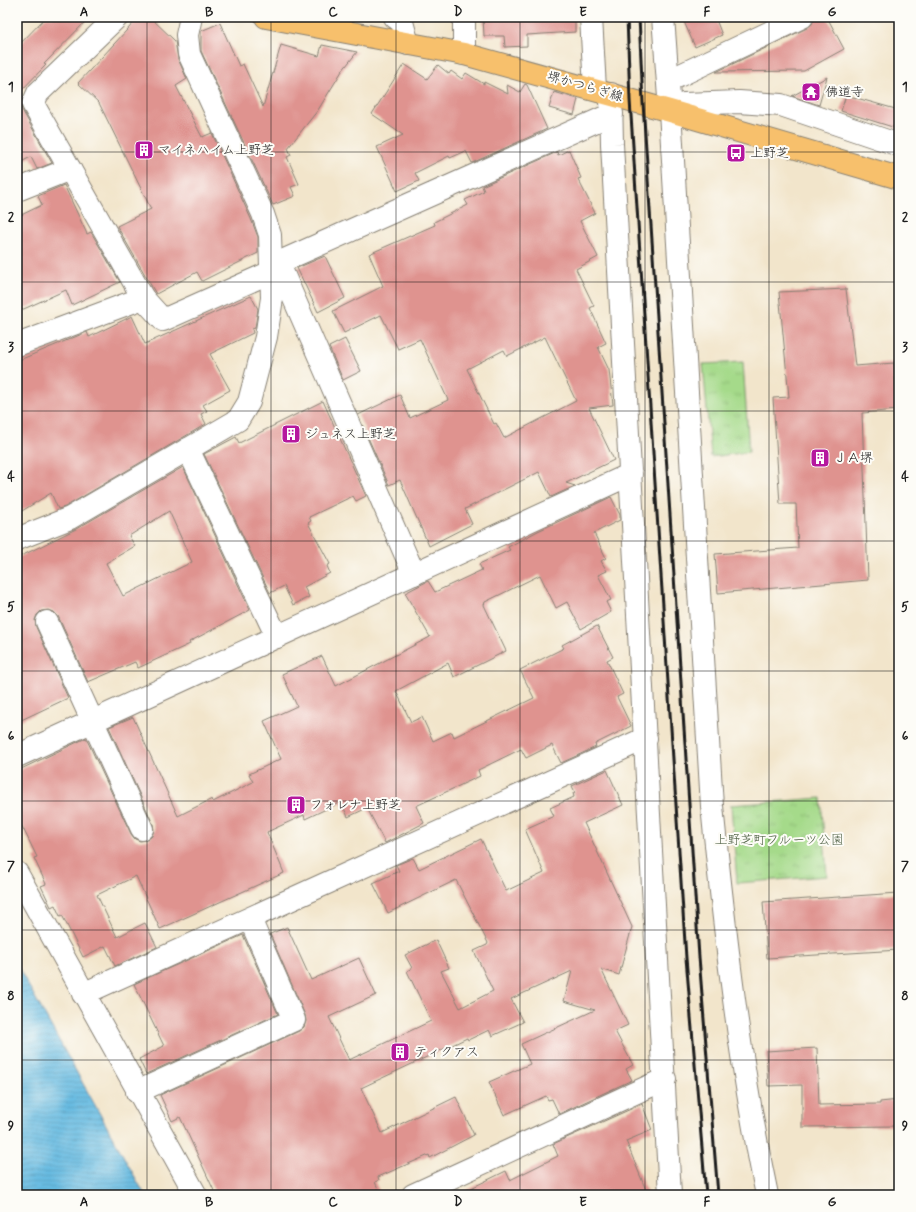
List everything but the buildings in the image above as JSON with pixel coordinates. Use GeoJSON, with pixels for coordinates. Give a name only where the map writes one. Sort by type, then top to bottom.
{"type":"FeatureCollection","features":[{"type":"Feature","properties":{"kind":"main road","name":"堺かつらぎ線"},"geometry":{"type":"LineString","coordinates":[[266,17],[464,54],[606,99],[670,110],[899,178]]}},
{"type":"Feature","properties":{"kind":"street"},"geometry":{"type":"LineString","coordinates":[[118,17],[38,93],[33,104],[144,298],[163,320],[273,267],[606,99]]}},
{"type":"Feature","properties":{"kind":"street"},"geometry":{"type":"LineString","coordinates":[[17,539],[70,518],[238,420],[249,402],[266,337],[272,298],[273,267],[270,235],[263,214],[190,54],[187,35],[191,17]]}},
{"type":"Feature","properties":{"kind":"street"},"geometry":{"type":"LineString","coordinates":[[395,17],[402,22],[408,44]]}},
{"type":"Feature","properties":{"kind":"street"},"geometry":{"type":"LineString","coordinates":[[464,17],[464,54]]}},
{"type":"Feature","properties":{"kind":"street"},"geometry":{"type":"LineString","coordinates":[[591,17],[606,99],[631,474],[665,1079],[670,1195]]}},
{"type":"Feature","properties":{"kind":"street"},"geometry":{"type":"LineString","coordinates":[[663,17],[670,110],[712,806],[721,895],[740,1043],[755,1136],[767,1195]]}},
{"type":"Feature","properties":{"kind":"street"},"geometry":{"type":"LineString","coordinates":[[668,81],[793,19]]}},
{"type":"Feature","properties":{"kind":"street"},"geometry":{"type":"LineString","coordinates":[[670,110],[684,104],[739,102],[781,105],[899,145]]}},
{"type":"Feature","properties":{"kind":"street"},"geometry":{"type":"LineString","coordinates":[[17,190],[70,169]]}},
{"type":"Feature","properties":{"kind":"street"},"geometry":{"type":"LineString","coordinates":[[273,267],[414,574]]}},
{"type":"Feature","properties":{"kind":"street"},"geometry":{"type":"LineString","coordinates":[[17,345],[144,298]]}},
{"type":"Feature","properties":{"kind":"street"},"geometry":{"type":"LineString","coordinates":[[188,449],[277,637]]}},
{"type":"Feature","properties":{"kind":"street"},"geometry":{"type":"LineString","coordinates":[[17,756],[631,474]]}},
{"type":"Feature","properties":{"kind":"street"},"geometry":{"type":"LineString","coordinates":[[47,622],[142,829]]}},
{"type":"Feature","properties":{"kind":"street"},"geometry":{"type":"LineString","coordinates":[[83,994],[646,738]]}},
{"type":"Feature","properties":{"kind":"street"},"geometry":{"type":"LineString","coordinates":[[17,873],[137,1092],[196,1195]]}},
{"type":"Feature","properties":{"kind":"street"},"geometry":{"type":"LineString","coordinates":[[137,1092],[294,1020],[250,919]]}},
{"type":"Feature","properties":{"kind":"street"},"geometry":{"type":"LineString","coordinates":[[413,1195],[665,1079]]}},
{"type":"Feature","properties":{"kind":"green space"},"geometry":{"type":"Polygon","coordinates":[[[743,362],[749,452],[711,457],[703,364],[743,362]]]}},
{"type":"Feature","properties":{"kind":"green space","name":"上野芝町フルーツ公園"},"geometry":{"type":"Polygon","coordinates":[[[821,798],[827,876],[737,883],[731,805],[821,798]]]}},
{"type":"Feature","properties":{"kind":"water"},"geometry":{"type":"Polygon","coordinates":[[[17,965],[145,1195],[17,1195],[17,965]]]}},
{"type":"Feature","properties":{"kind":"railway"},"geometry":{"type":"LineString","coordinates":[[627,17],[630,100],[686,958],[706,1195]]}},
{"type":"Feature","properties":{"kind":"railway"},"geometry":{"type":"LineString","coordinates":[[639,17],[643,103],[699,957],[718,1195]]}},
{"type":"Feature","properties":{"kind":"place","name":"佛道寺"},"geometry":{"type":"Point","coordinates":[811,92]}},
{"type":"Feature","properties":{"kind":"place","name":"マイネハイム上野芝"},"geometry":{"type":"Point","coordinates":[144,150]}},
{"type":"Feature","properties":{"kind":"place","name":"上野芝"},"geometry":{"type":"Point","coordinates":[736,153]}},
{"type":"Feature","properties":{"kind":"place","name":"ジュネス上野芝"},"geometry":{"type":"Point","coordinates":[291,434]}},
{"type":"Feature","properties":{"kind":"place","name":"ＪＡ堺"},"geometry":{"type":"Point","coordinates":[820,458]}},
{"type":"Feature","properties":{"kind":"place","name":"フォレナ上野芝"},"geometry":{"type":"Point","coordinates":[296,805]}},
{"type":"Feature","properties":{"kind":"place","name":"ティクアス"},"geometry":{"type":"Point","coordinates":[400,1052]}}]}
